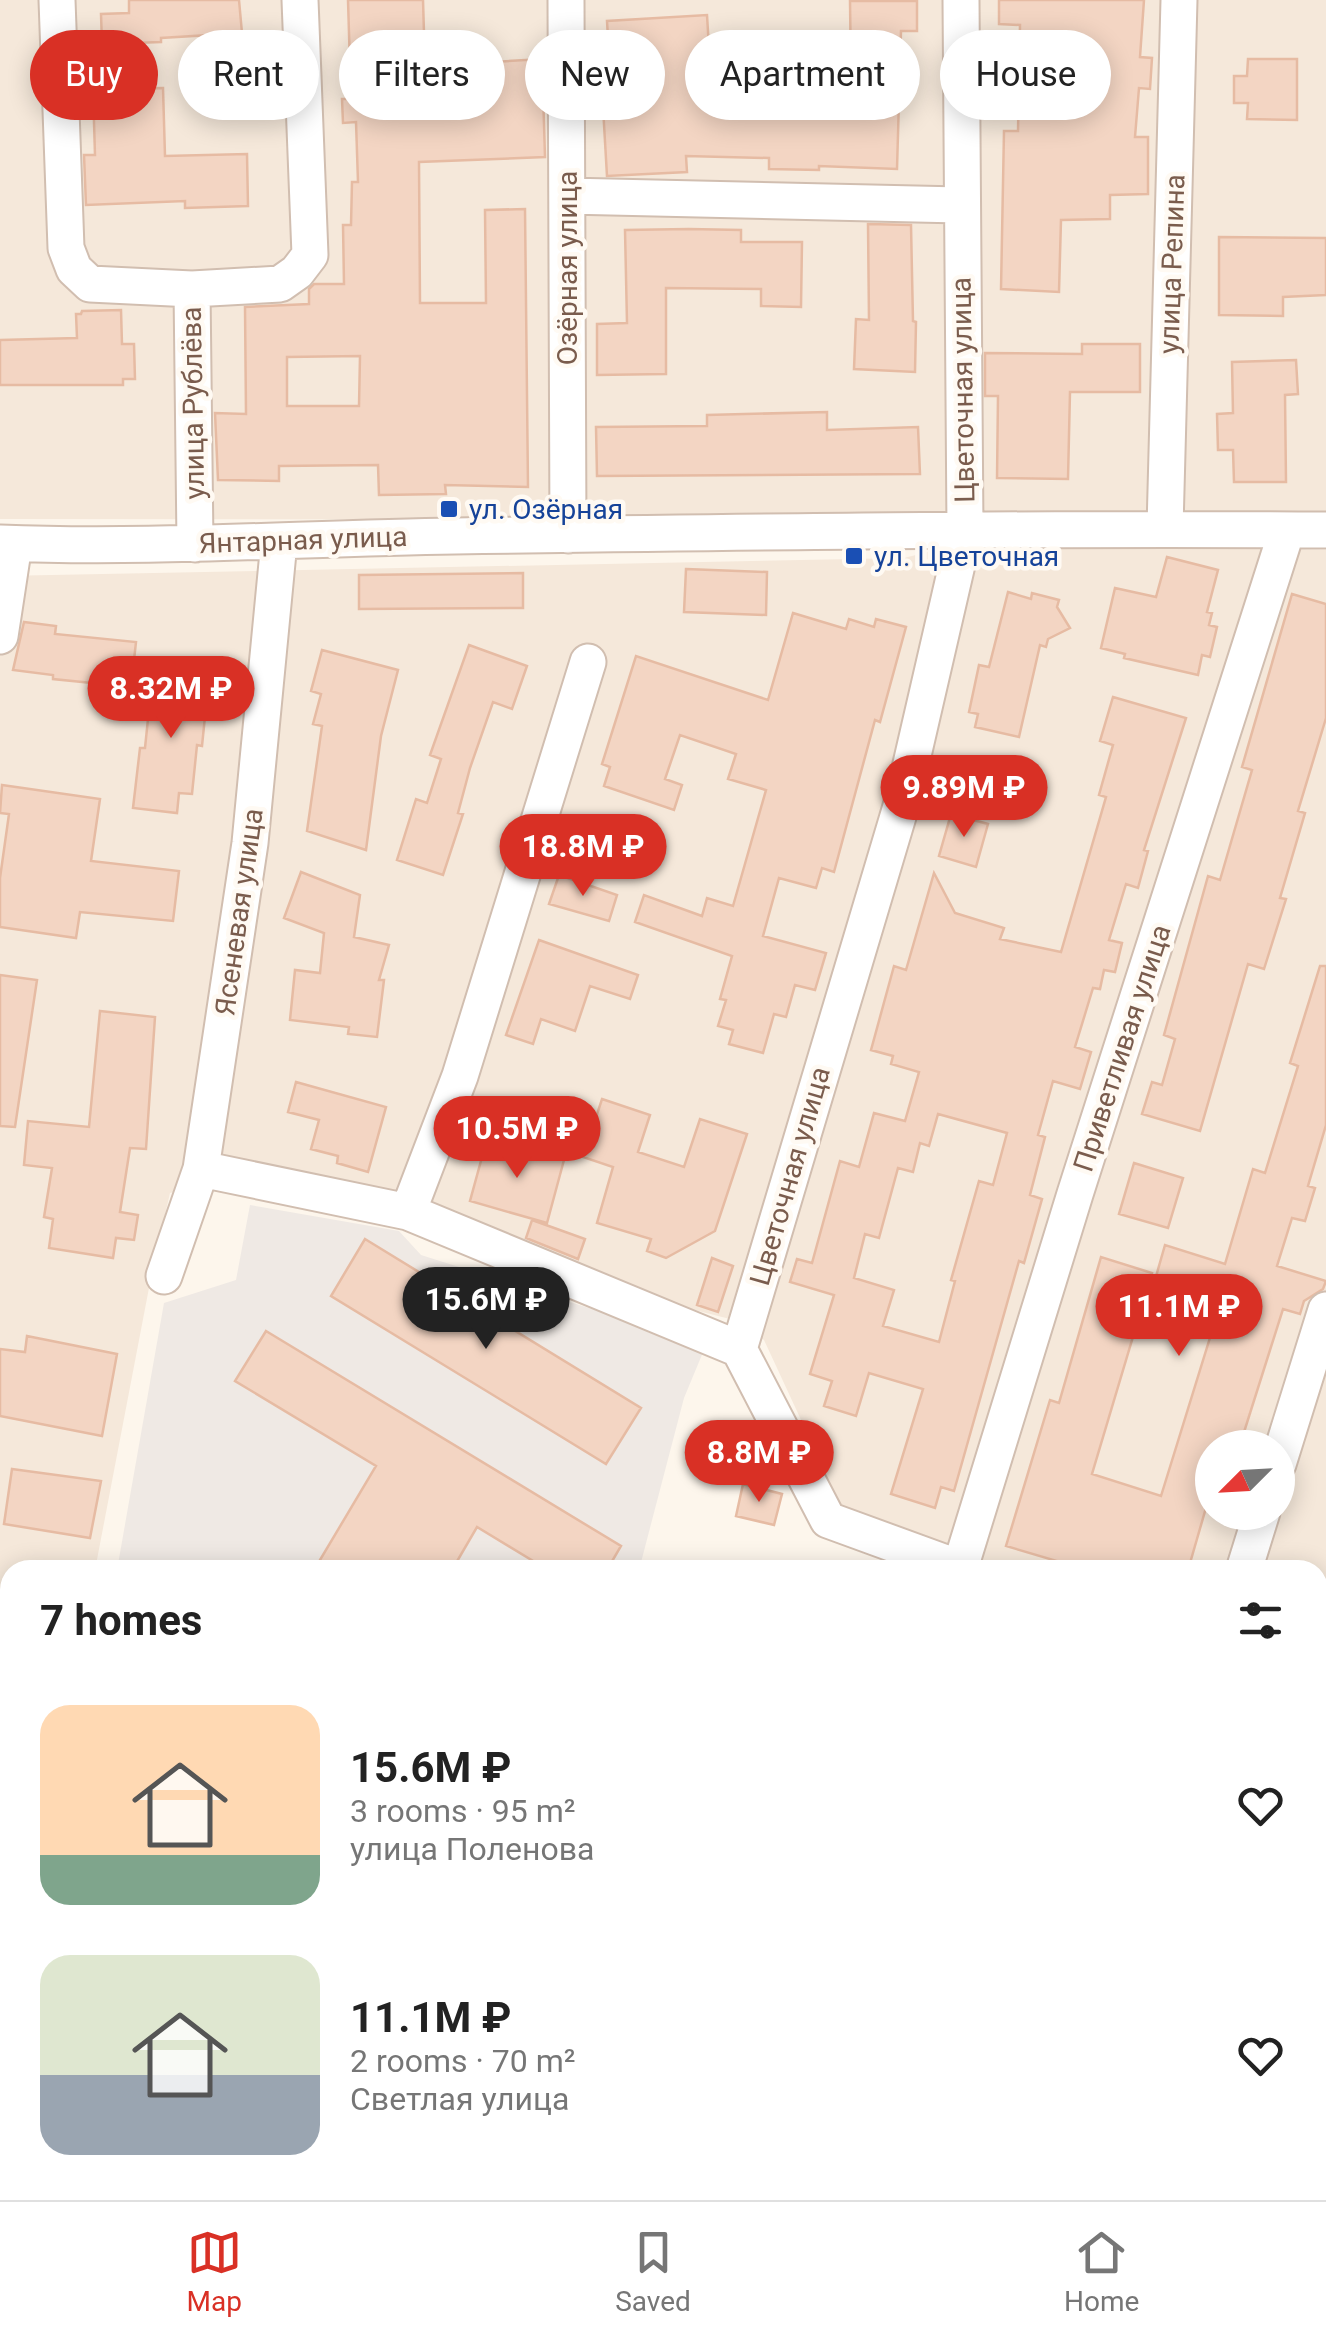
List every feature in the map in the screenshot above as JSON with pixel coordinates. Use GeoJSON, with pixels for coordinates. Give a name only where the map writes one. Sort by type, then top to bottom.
{"type":"FeatureCollection","features":[{"type":"Feature","properties":{"kind":"street"},"geometry":{"type":"LineString","coordinates":[[57,0],[66,248],[74,269],[90,284],[192,288]]}},
{"type":"Feature","properties":{"kind":"street","name":"улица Рублёва"},"geometry":{"type":"LineString","coordinates":[[195,544],[192,288],[280,284],[298,272],[310,255],[300,0]]}},
{"type":"Feature","properties":{"kind":"street","name":"Озёрная улица"},"geometry":{"type":"LineString","coordinates":[[566,0],[568,536]]}},
{"type":"Feature","properties":{"kind":"street","name":"Цветочная улица"},"geometry":{"type":"LineString","coordinates":[[739,1350],[902,803],[965,530],[960,0]]}},
{"type":"Feature","properties":{"kind":"street","name":"улица Репина"},"geometry":{"type":"LineString","coordinates":[[1165,528],[1180,0]]}},
{"type":"Feature","properties":{"kind":"street"},"geometry":{"type":"LineString","coordinates":[[567,196],[960,205]]}},
{"type":"Feature","properties":{"kind":"street","name":"Янтарная улица"},"geometry":{"type":"LineString","coordinates":[[7,543],[195,544],[1165,528],[1326,530]]}},
{"type":"Feature","properties":{"kind":"street","name":"Приветливая улица"},"geometry":{"type":"LineString","coordinates":[[966,1560],[1081,1175],[1287,530]]}},
{"type":"Feature","properties":{"kind":"street","name":"Ясеневая улица"},"geometry":{"type":"LineString","coordinates":[[164,1276],[201,1168],[250,843],[279,542]]}},
{"type":"Feature","properties":{"kind":"street"},"geometry":{"type":"LineString","coordinates":[[0,636],[7,543]]}},
{"type":"Feature","properties":{"kind":"street"},"geometry":{"type":"LineString","coordinates":[[408,1212],[460,1076],[588,662]]}},
{"type":"Feature","properties":{"kind":"street"},"geometry":{"type":"LineString","coordinates":[[201,1168],[408,1212],[739,1350],[828,1520],[938,1560]]}},
{"type":"Feature","properties":{"kind":"street"},"geometry":{"type":"LineString","coordinates":[[1289,1430],[1326,1310]]}},
{"type":"Feature","properties":{"kind":"street"},"geometry":{"type":"LineString","coordinates":[[1247,1560],[1256,1530]]}},
{"type":"Feature","properties":{"kind":"shaded area"},"geometry":{"type":"Polygon","coordinates":[[[0,0],[1326,0],[1326,520],[0,519],[0,0]]]}},
{"type":"Feature","properties":{"kind":"shaded area"},"geometry":{"type":"Polygon","coordinates":[[[967,542],[1326,550],[1326,1560],[982,1560],[846,1517],[764,1340],[730,1319],[659,1301],[441,1227],[215,1182],[170,1193],[97,1560],[0,1560],[0,576],[904,558],[967,542]]]}},
{"type":"Feature","properties":{"kind":"shaded area"},"geometry":{"type":"Polygon","coordinates":[[[250,1205],[399,1231],[421,1255],[706,1345],[684,1398],[642,1560],[119,1560],[164,1303],[236,1280],[250,1205]]]}},
{"type":"Feature","properties":{"kind":"building"},"geometry":{"type":"Polygon","coordinates":[[[129,0],[239,0],[242,30],[178,30],[178,37],[161,38],[158,42],[158,30],[102,30],[101,14],[129,13],[129,0]]]}},
{"type":"Feature","properties":{"kind":"building"},"geometry":{"type":"Polygon","coordinates":[[[348,0],[423,0],[424,30],[349,30],[348,0]]]}},
{"type":"Feature","properties":{"kind":"building"},"geometry":{"type":"Polygon","coordinates":[[[999,0],[1144,0],[1140,57],[1152,58],[1150,89],[1139,88],[1135,137],[1148,137],[1148,194],[1110,195],[1110,219],[1061,220],[1059,292],[1001,289],[1004,131],[1018,131],[1018,120],[1111,120],[1111,30],[1020,30],[1020,25],[999,24],[999,0]]]}},
{"type":"Feature","properties":{"kind":"building"},"geometry":{"type":"Polygon","coordinates":[[[850,1],[917,1],[917,30],[850,30],[850,1]]]}},
{"type":"Feature","properties":{"kind":"building"},"geometry":{"type":"Polygon","coordinates":[[[707,15],[708,30],[685,30],[685,120],[898,120],[897,169],[769,169],[769,158],[686,156],[687,172],[607,176],[604,120],[665,120],[665,30],[608,30],[607,21],[707,15]]]}},
{"type":"Feature","properties":{"kind":"building"},"geometry":{"type":"Polygon","coordinates":[[[1248,59],[1297,59],[1297,120],[1247,119],[1248,103],[1234,103],[1234,76],[1247,76],[1248,59]]]}},
{"type":"Feature","properties":{"kind":"building"},"geometry":{"type":"Polygon","coordinates":[[[525,60],[525,120],[544,120],[545,157],[419,162],[420,303],[486,303],[485,210],[525,209],[528,487],[445,485],[446,494],[379,495],[378,465],[279,466],[279,481],[218,480],[215,413],[246,414],[245,307],[309,304],[309,289],[314,284],[344,284],[343,225],[351,225],[352,182],[358,182],[356,122],[343,120],[505,120],[505,61],[525,60]],[[360,356],[287,357],[287,406],[359,406],[360,356]]]}},
{"type":"Feature","properties":{"kind":"building"},"geometry":{"type":"Polygon","coordinates":[[[158,88],[163,88],[165,156],[247,154],[248,206],[185,208],[185,201],[86,205],[84,155],[95,155],[94,120],[158,120],[158,88]]]}},
{"type":"Feature","properties":{"kind":"building"},"geometry":{"type":"Polygon","coordinates":[[[868,224],[911,225],[915,372],[854,369],[856,319],[869,320],[868,224]]]}},
{"type":"Feature","properties":{"kind":"building"},"geometry":{"type":"Polygon","coordinates":[[[625,230],[741,230],[741,242],[802,242],[801,307],[761,306],[761,289],[666,288],[666,374],[597,375],[597,324],[627,323],[625,230]]]}},
{"type":"Feature","properties":{"kind":"building"},"geometry":{"type":"Polygon","coordinates":[[[1219,237],[1326,238],[1326,295],[1283,297],[1283,316],[1219,315],[1219,237]]]}},
{"type":"Feature","properties":{"kind":"building"},"geometry":{"type":"Polygon","coordinates":[[[121,310],[122,344],[134,344],[135,379],[123,379],[123,385],[0,385],[0,340],[77,338],[76,314],[121,310]]]}},
{"type":"Feature","properties":{"kind":"building"},"geometry":{"type":"Polygon","coordinates":[[[1082,344],[1140,344],[1140,392],[1070,392],[1068,479],[997,478],[998,396],[985,396],[985,353],[1082,354],[1082,344]]]}},
{"type":"Feature","properties":{"kind":"building"},"geometry":{"type":"Polygon","coordinates":[[[1296,360],[1298,394],[1285,395],[1286,482],[1234,482],[1233,450],[1218,450],[1217,414],[1233,413],[1232,362],[1296,360]]]}},
{"type":"Feature","properties":{"kind":"building"},"geometry":{"type":"Polygon","coordinates":[[[827,412],[827,430],[918,427],[920,474],[597,476],[596,427],[707,426],[707,415],[827,412]]]}},
{"type":"Feature","properties":{"kind":"building"},"geometry":{"type":"Polygon","coordinates":[[[1167,557],[1218,570],[1207,612],[1212,613],[1209,625],[1217,627],[1210,657],[1202,655],[1198,675],[1124,658],[1125,654],[1101,648],[1115,588],[1156,597],[1167,557]]]}},
{"type":"Feature","properties":{"kind":"building"},"geometry":{"type":"Polygon","coordinates":[[[686,569],[767,572],[766,615],[684,612],[686,569]]]}},
{"type":"Feature","properties":{"kind":"building"},"geometry":{"type":"Polygon","coordinates":[[[523,573],[523,608],[359,609],[359,575],[523,573]]]}},
{"type":"Feature","properties":{"kind":"building"},"geometry":{"type":"Polygon","coordinates":[[[1008,592],[1031,599],[1032,593],[1059,600],[1057,607],[1070,628],[1048,639],[1046,647],[1040,645],[1019,737],[975,727],[978,714],[969,712],[979,665],[989,667],[1008,592]]]}},
{"type":"Feature","properties":{"kind":"building"},"geometry":{"type":"Polygon","coordinates":[[[1292,594],[1326,604],[1326,718],[1298,811],[1305,813],[1280,898],[1286,899],[1264,969],[1248,964],[1200,1131],[1142,1114],[1152,1082],[1162,1085],[1175,1039],[1164,1035],[1208,876],[1220,880],[1252,770],[1242,767],[1292,594]]]}},
{"type":"Feature","properties":{"kind":"building"},"geometry":{"type":"Polygon","coordinates":[[[793,613],[846,629],[849,619],[874,627],[876,619],[906,627],[880,722],[875,720],[834,872],[822,868],[816,888],[779,878],[763,936],[826,953],[815,990],[795,985],[786,1017],[774,1014],[763,1053],[729,1044],[733,1030],[718,1026],[726,1000],[720,999],[732,956],[635,922],[644,895],[702,916],[707,898],[733,906],[766,790],[728,779],[736,754],[680,735],[665,779],[682,785],[674,810],[604,786],[610,767],[602,764],[636,656],[768,700],[793,613]]]}},
{"type":"Feature","properties":{"kind":"building"},"geometry":{"type":"Polygon","coordinates":[[[24,622],[56,626],[55,634],[136,642],[131,687],[53,679],[53,675],[13,670],[24,622]]]}},
{"type":"Feature","properties":{"kind":"building"},"geometry":{"type":"Polygon","coordinates":[[[469,645],[527,666],[512,709],[493,702],[470,768],[458,813],[463,814],[443,875],[397,860],[416,799],[427,803],[441,759],[430,755],[469,645]]]}},
{"type":"Feature","properties":{"kind":"building"},"geometry":{"type":"Polygon","coordinates":[[[322,650],[398,670],[381,736],[366,850],[307,831],[322,726],[313,724],[321,694],[311,691],[322,650]]]}},
{"type":"Feature","properties":{"kind":"building"},"geometry":{"type":"Polygon","coordinates":[[[153,671],[209,677],[192,794],[179,793],[177,813],[133,808],[140,748],[145,748],[153,671]]]}},
{"type":"Feature","properties":{"kind":"building"},"geometry":{"type":"Polygon","coordinates":[[[1113,697],[1186,718],[1144,850],[1148,851],[1138,888],[1126,884],[1109,940],[1122,943],[1115,972],[1104,970],[1100,989],[1093,988],[1075,1047],[1091,1052],[1080,1089],[1053,1081],[1038,1135],[1045,1137],[1030,1195],[1042,1199],[1024,1263],[1019,1261],[954,1491],[941,1487],[935,1508],[891,1494],[923,1389],[869,1373],[856,1416],[824,1406],[832,1381],[810,1374],[834,1295],[790,1282],[797,1259],[812,1263],[840,1161],[859,1167],[874,1113],[905,1121],[919,1072],[891,1064],[893,1056],[871,1050],[894,966],[906,970],[934,873],[955,913],[1004,928],[1000,939],[1061,952],[1106,797],[1099,795],[1113,745],[1100,741],[1113,697]],[[938,1114],[929,1146],[920,1143],[913,1172],[898,1168],[879,1238],[865,1234],[854,1278],[894,1290],[883,1326],[939,1342],[955,1281],[951,1280],[979,1181],[993,1185],[1007,1133],[938,1114]]]}},
{"type":"Feature","properties":{"kind":"building"},"geometry":{"type":"Polygon","coordinates":[[[2,785],[100,799],[91,861],[179,871],[173,921],[80,912],[76,938],[0,927],[0,878],[9,814],[0,813],[2,785]]]}},
{"type":"Feature","properties":{"kind":"building"},"geometry":{"type":"Polygon","coordinates":[[[951,814],[988,824],[976,867],[939,856],[951,814]]]}},
{"type":"Feature","properties":{"kind":"building"},"geometry":{"type":"Polygon","coordinates":[[[301,872],[360,895],[354,937],[389,945],[379,980],[384,980],[377,1037],[348,1034],[349,1027],[290,1020],[295,970],[320,973],[324,933],[284,918],[301,872]]]}},
{"type":"Feature","properties":{"kind":"building"},"geometry":{"type":"Polygon","coordinates":[[[559,875],[617,895],[609,921],[549,904],[559,875]]]}},
{"type":"Feature","properties":{"kind":"building"},"geometry":{"type":"Polygon","coordinates":[[[539,940],[638,975],[630,999],[590,986],[575,1031],[541,1019],[533,1044],[506,1035],[539,940]]]}},
{"type":"Feature","properties":{"kind":"building"},"geometry":{"type":"Polygon","coordinates":[[[1320,966],[1326,966],[1326,1125],[1308,1186],[1315,1188],[1305,1221],[1292,1218],[1277,1266],[1326,1281],[1323,1289],[1304,1301],[1300,1314],[1283,1309],[1245,1430],[1195,1430],[1195,1530],[1200,1530],[1191,1560],[1053,1560],[1006,1546],[1050,1400],[1059,1403],[1101,1257],[1152,1273],[1092,1474],[1161,1496],[1217,1315],[1151,1294],[1165,1245],[1225,1264],[1253,1169],[1265,1173],[1298,1066],[1290,1063],[1320,966]]]}},
{"type":"Feature","properties":{"kind":"building"},"geometry":{"type":"Polygon","coordinates":[[[0,975],[37,980],[15,1127],[0,1126],[0,975]]]}},
{"type":"Feature","properties":{"kind":"building"},"geometry":{"type":"Polygon","coordinates":[[[100,1011],[155,1017],[146,1149],[130,1148],[120,1212],[138,1215],[134,1240],[116,1238],[113,1258],[49,1248],[53,1219],[44,1217],[52,1168],[24,1165],[28,1121],[89,1127],[100,1011]]]}},
{"type":"Feature","properties":{"kind":"building"},"geometry":{"type":"Polygon","coordinates":[[[296,1082],[386,1107],[368,1172],[337,1163],[338,1156],[311,1149],[319,1120],[288,1112],[296,1082]]]}},
{"type":"Feature","properties":{"kind":"building"},"geometry":{"type":"Polygon","coordinates":[[[602,1099],[650,1115],[638,1152],[684,1167],[700,1119],[747,1134],[715,1231],[666,1258],[647,1251],[651,1239],[597,1223],[613,1167],[583,1157],[602,1099]]]}},
{"type":"Feature","properties":{"kind":"building"},"geometry":{"type":"Polygon","coordinates":[[[487,1139],[564,1160],[547,1223],[470,1201],[487,1139]]]}},
{"type":"Feature","properties":{"kind":"building"},"geometry":{"type":"Polygon","coordinates":[[[1134,1163],[1183,1178],[1168,1228],[1119,1214],[1134,1163]]]}},
{"type":"Feature","properties":{"kind":"building"},"geometry":{"type":"Polygon","coordinates":[[[532,1220],[585,1239],[578,1259],[526,1238],[532,1220]]]}},
{"type":"Feature","properties":{"kind":"building"},"geometry":{"type":"Polygon","coordinates":[[[365,1239],[641,1408],[606,1464],[331,1296],[365,1239]]]}},
{"type":"Feature","properties":{"kind":"building"},"geometry":{"type":"Polygon","coordinates":[[[712,1258],[733,1266],[718,1312],[697,1305],[712,1258]]]}},
{"type":"Feature","properties":{"kind":"building"},"geometry":{"type":"Polygon","coordinates":[[[266,1331],[621,1546],[613,1560],[531,1560],[477,1527],[458,1560],[320,1560],[376,1466],[235,1381],[266,1331]]]}},
{"type":"Feature","properties":{"kind":"building"},"geometry":{"type":"Polygon","coordinates":[[[27,1336],[117,1354],[102,1436],[0,1416],[0,1349],[25,1352],[27,1336]]]}},
{"type":"Feature","properties":{"kind":"building"},"geometry":{"type":"Polygon","coordinates":[[[12,1469],[101,1481],[90,1538],[4,1524],[12,1469]]]}},
{"type":"Feature","properties":{"kind":"building"},"geometry":{"type":"Polygon","coordinates":[[[743,1484],[782,1494],[774,1525],[736,1516],[743,1484]]]}},
{"type":"Feature","properties":{"kind":"place","name":"ул. Озёрная"},"geometry":{"type":"Point","coordinates":[449,509]}},
{"type":"Feature","properties":{"kind":"place","name":"ул. Цветочная"},"geometry":{"type":"Point","coordinates":[854,556]}}]}
